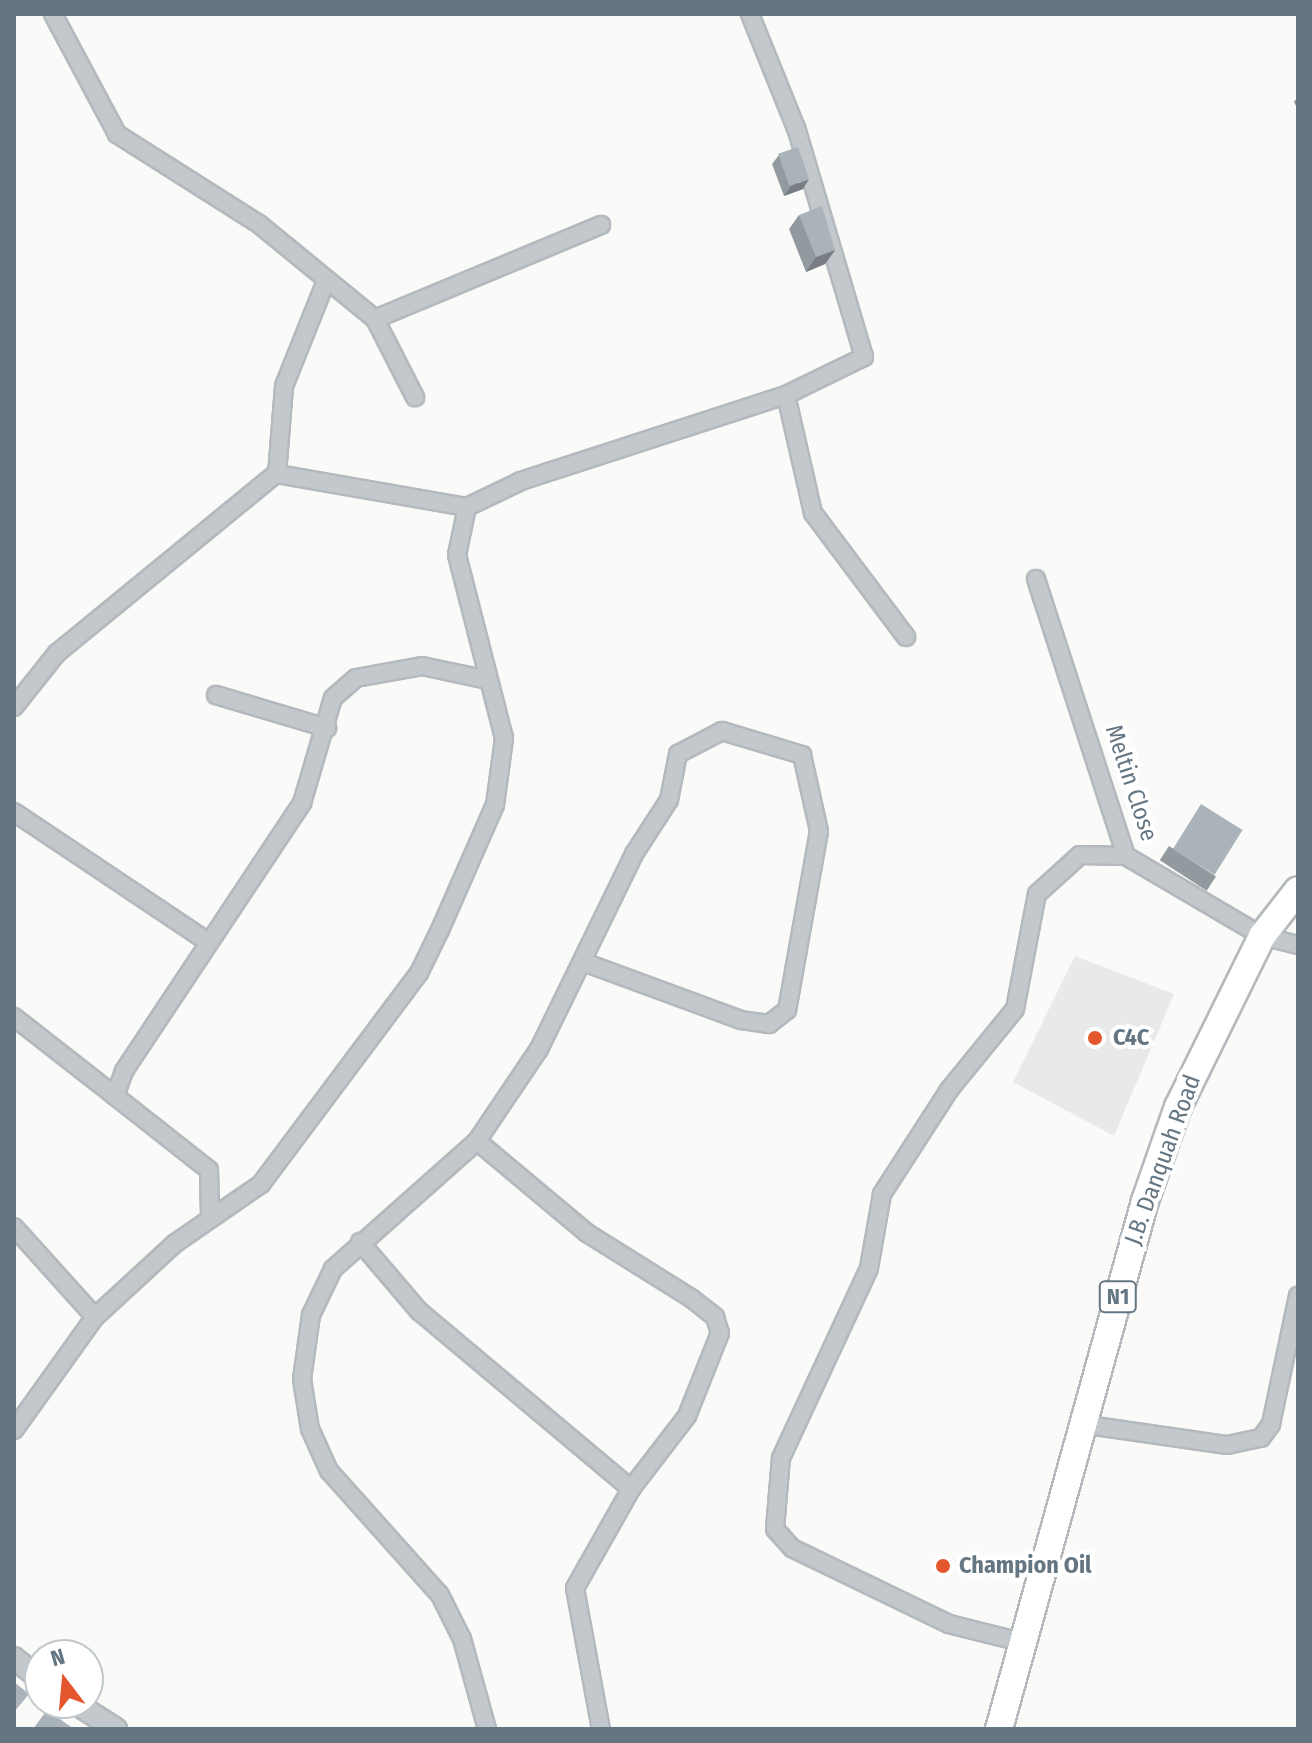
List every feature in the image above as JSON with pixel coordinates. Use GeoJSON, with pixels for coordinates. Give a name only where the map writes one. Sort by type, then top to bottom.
{"type":"FeatureCollection","features":[{"type":"Feature","properties":{"kind":"highway","name":"J.B. Danquah Road"},"geometry":{"type":"LineString","coordinates":[[999,1729],[1025,1643],[1081,1424],[1178,1107],[1262,936],[1298,890]]}},
{"type":"Feature","properties":{"kind":"street"},"geometry":{"type":"LineString","coordinates":[[53,14],[117,134],[259,224],[375,319],[415,397]]}},
{"type":"Feature","properties":{"kind":"street"},"geometry":{"type":"LineString","coordinates":[[277,473],[467,507],[521,481],[786,395],[864,357],[862,335],[796,128],[750,14]]}},
{"type":"Feature","properties":{"kind":"street"},"geometry":{"type":"LineString","coordinates":[[375,319],[601,225]]}},
{"type":"Feature","properties":{"kind":"street"},"geometry":{"type":"LineString","coordinates":[[14,707],[57,653],[277,473],[284,386],[326,281]]}},
{"type":"Feature","properties":{"kind":"street"},"geometry":{"type":"LineString","coordinates":[[786,395],[813,513],[906,637]]}},
{"type":"Feature","properties":{"kind":"street"},"geometry":{"type":"LineString","coordinates":[[14,1430],[20,1409],[95,1317],[210,1216],[261,1184],[419,973],[495,805],[504,738],[457,555],[467,507]]}},
{"type":"Feature","properties":{"kind":"street","name":"Meltin Close"},"geometry":{"type":"LineString","coordinates":[[1036,579],[1126,856],[1262,936],[1298,945]]}},
{"type":"Feature","properties":{"kind":"street"},"geometry":{"type":"LineString","coordinates":[[115,1096],[124,1071],[208,942],[248,894],[302,803],[327,728],[333,698],[356,678],[422,666],[488,680]]}},
{"type":"Feature","properties":{"kind":"street"},"geometry":{"type":"LineString","coordinates":[[216,695],[327,728]]}},
{"type":"Feature","properties":{"kind":"street"},"geometry":{"type":"LineString","coordinates":[[487,1729],[462,1639],[440,1595],[329,1471],[310,1429],[302,1379],[311,1315],[333,1269],[477,1141],[586,963],[634,854],[669,800],[678,754],[722,731],[802,755],[819,831],[787,1010],[769,1024],[741,1020],[586,963]]}},
{"type":"Feature","properties":{"kind":"street"},"geometry":{"type":"LineString","coordinates":[[14,812],[208,942]]}},
{"type":"Feature","properties":{"kind":"street"},"geometry":{"type":"LineString","coordinates":[[1025,1643],[949,1624],[792,1548],[775,1529],[781,1458],[869,1268],[882,1194],[957,1078],[1015,1009],[1037,894],[1080,855],[1126,856]]}},
{"type":"Feature","properties":{"kind":"street"},"geometry":{"type":"LineString","coordinates":[[14,1017],[209,1170],[210,1216]]}},
{"type":"Feature","properties":{"kind":"street"},"geometry":{"type":"LineString","coordinates":[[477,1141],[587,1233],[715,1317],[713,1362],[687,1416],[631,1489],[573,1604],[598,1688],[601,1729]]}},
{"type":"Feature","properties":{"kind":"street"},"geometry":{"type":"LineString","coordinates":[[14,1227],[95,1317]]}},
{"type":"Feature","properties":{"kind":"street"},"geometry":{"type":"LineString","coordinates":[[360,1242],[419,1311],[631,1489]]}},
{"type":"Feature","properties":{"kind":"street"},"geometry":{"type":"LineString","coordinates":[[1081,1424],[1247,1444],[1271,1424],[1290,1375],[1298,1296]]}},
{"type":"Feature","properties":{"kind":"shaded area","name":"C4C"},"geometry":{"type":"Polygon","coordinates":[[[1075,956],[1174,994],[1114,1136],[1013,1082],[1075,956]]]}},
{"type":"Feature","properties":{"kind":"building"},"geometry":{"type":"Polygon","coordinates":[[[798,147],[809,179],[789,186],[778,154],[798,147]]]}},
{"type":"Feature","properties":{"kind":"building"},"geometry":{"type":"Polygon","coordinates":[[[822,206],[835,250],[816,257],[799,215],[822,206]]]}},
{"type":"Feature","properties":{"kind":"building"},"geometry":{"type":"Polygon","coordinates":[[[1201,804],[1243,830],[1214,875],[1173,849],[1201,804]]]}},
{"type":"Feature","properties":{"kind":"building"},"geometry":{"type":"Polygon","coordinates":[[[14,1682],[24,1690],[24,1700],[14,1712],[14,1682]]]}},
{"type":"Feature","properties":{"kind":"building"},"geometry":{"type":"Polygon","coordinates":[[[40,1719],[60,1719],[74,1729],[33,1729],[40,1719]]]}},
{"type":"Feature","properties":{"kind":"place","name":"C4C"},"geometry":{"type":"Point","coordinates":[1095,1038]}},
{"type":"Feature","properties":{"kind":"place","name":"Champion Oil"},"geometry":{"type":"Point","coordinates":[943,1566]}}]}
